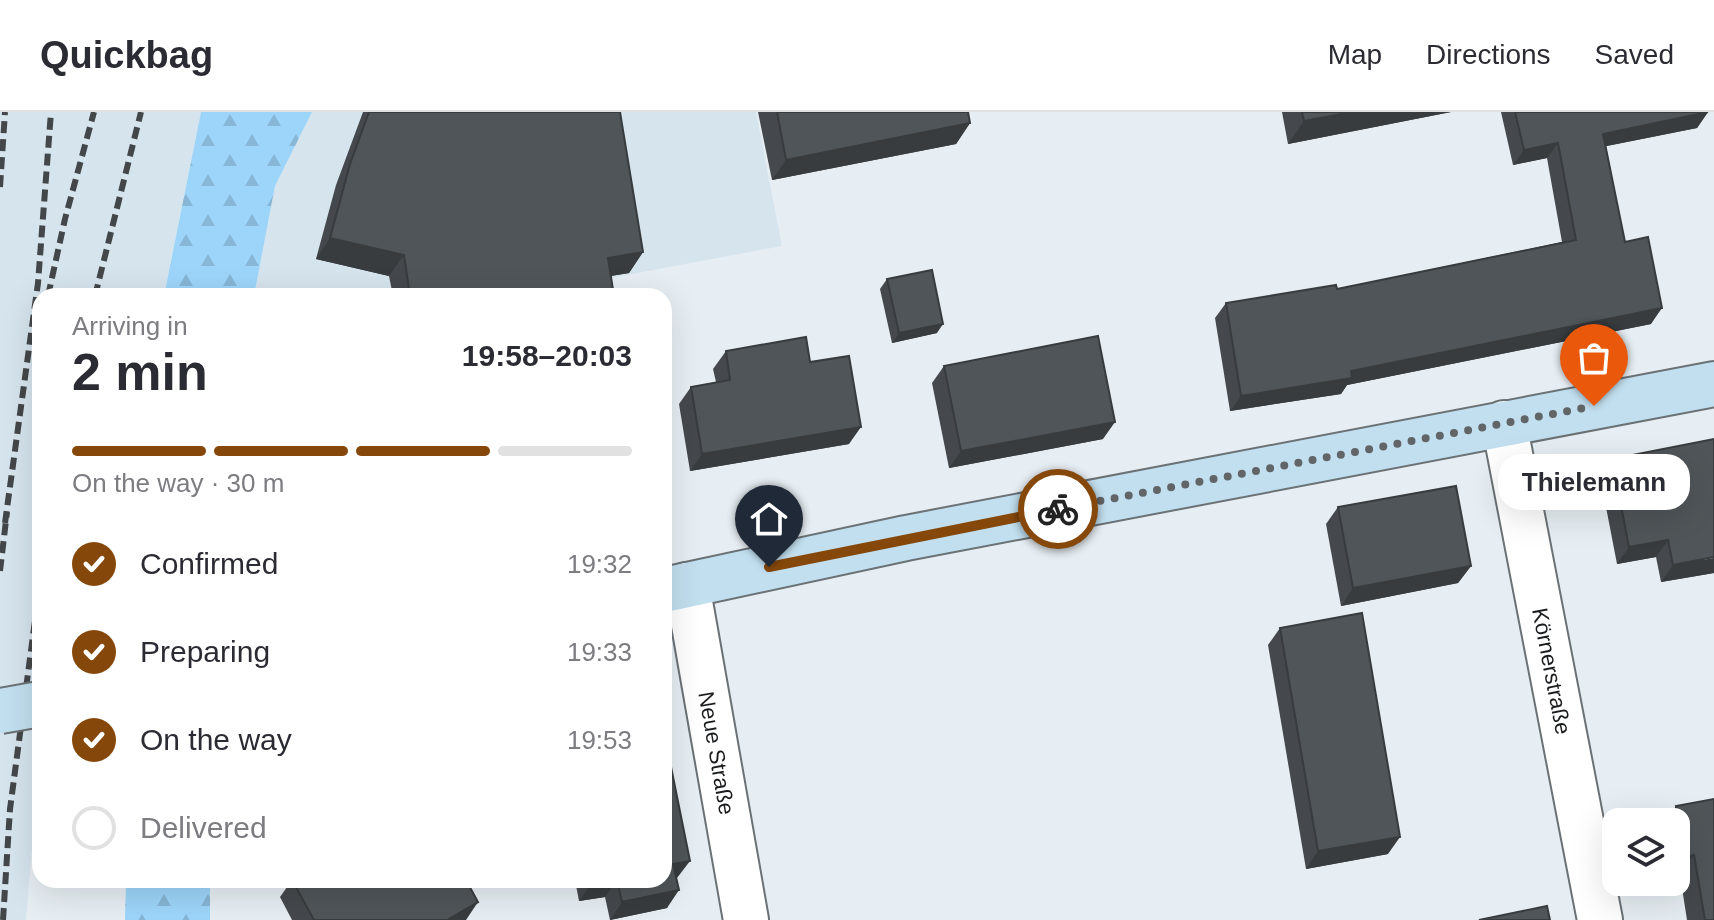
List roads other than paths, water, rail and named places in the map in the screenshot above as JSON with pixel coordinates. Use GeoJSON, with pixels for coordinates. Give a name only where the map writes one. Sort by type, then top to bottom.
{"type":"FeatureCollection","features":[{"type":"Feature","properties":{"kind":"street"},"geometry":{"type":"LineString","coordinates":[[676,587],[906,538],[1714,384]]}},
{"type":"Feature","properties":{"kind":"street","name":"Körnerstraße"},"geometry":{"type":"LineString","coordinates":[[1504,423],[1600,920]]}},
{"type":"Feature","properties":{"kind":"street","name":"Neue Straße"},"geometry":{"type":"LineString","coordinates":[[676,587],[746,920]]}},
{"type":"Feature","properties":{"kind":"street"},"geometry":{"type":"LineString","coordinates":[[0,711],[32,705]]}},
{"type":"Feature","properties":{"kind":"railway"},"geometry":{"type":"LineString","coordinates":[[0,187],[5,112]]}},
{"type":"Feature","properties":{"kind":"railway"},"geometry":{"type":"LineString","coordinates":[[37,288],[51,112]]}},
{"type":"Feature","properties":{"kind":"railway"},"geometry":{"type":"LineString","coordinates":[[50,288],[94,112]]}},
{"type":"Feature","properties":{"kind":"railway"},"geometry":{"type":"LineString","coordinates":[[97,288],[141,112]]}},
{"type":"Feature","properties":{"kind":"railway"},"geometry":{"type":"LineString","coordinates":[[5,523],[32,327]]}},
{"type":"Feature","properties":{"kind":"railway"},"geometry":{"type":"LineString","coordinates":[[0,571],[7,512]]}},
{"type":"Feature","properties":{"kind":"railway"},"geometry":{"type":"LineString","coordinates":[[3,920],[10,809],[32,643]]}},
{"type":"Feature","properties":{"kind":"place","name":"Thielemann"},"geometry":{"type":"Point","coordinates":[1594,406]}}]}
